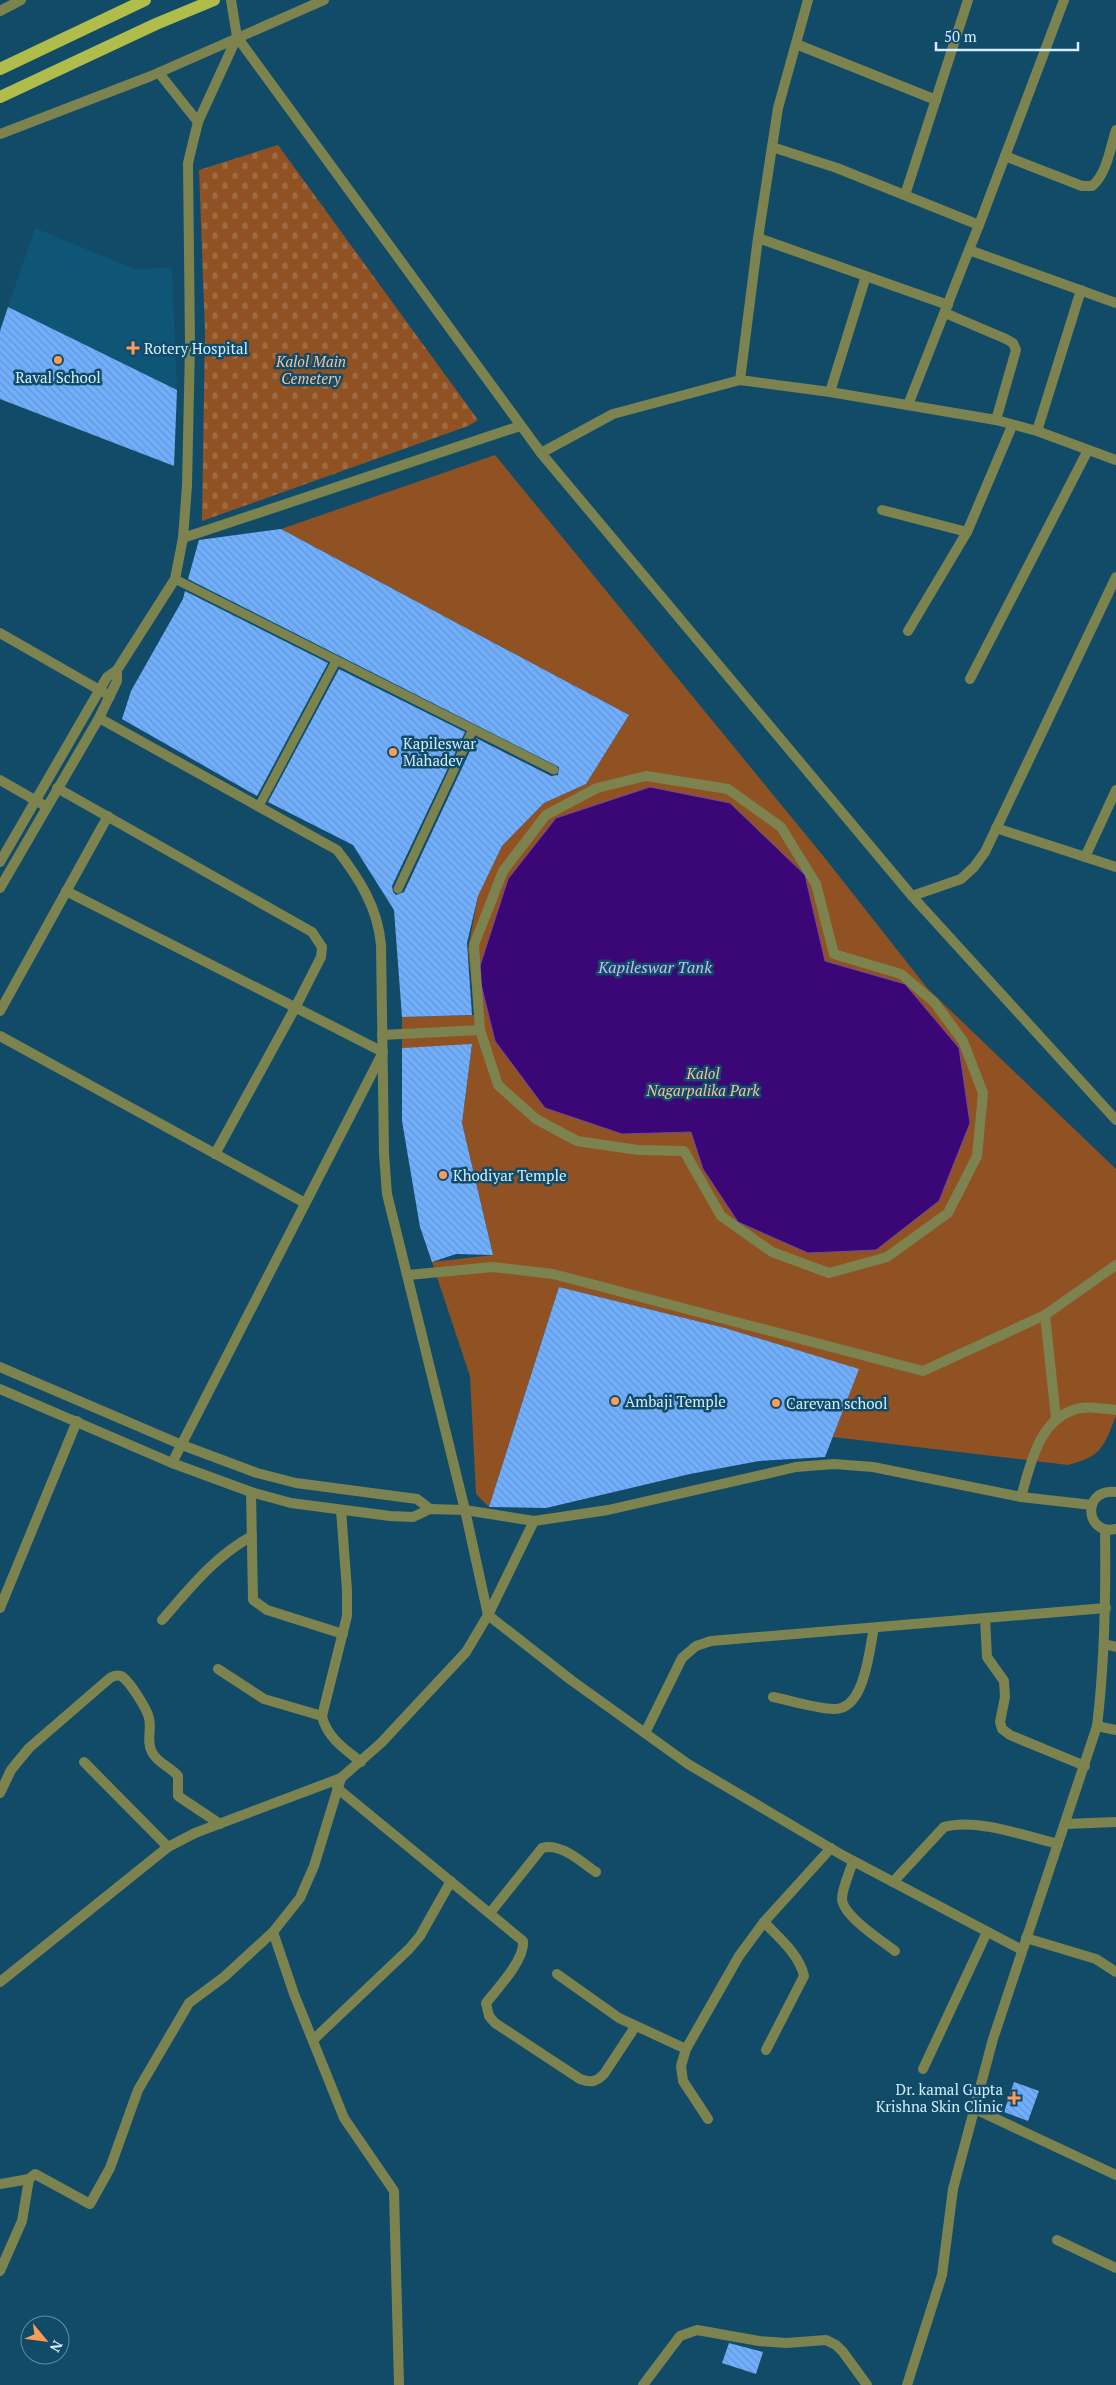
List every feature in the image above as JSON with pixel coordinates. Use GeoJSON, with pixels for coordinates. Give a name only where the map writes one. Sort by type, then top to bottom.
{"type":"FeatureCollection","features":[{"type":"Feature","properties":{"kind":"main road"},"geometry":{"type":"LineString","coordinates":[[0,68],[145,0]]}},
{"type":"Feature","properties":{"kind":"main road"},"geometry":{"type":"LineString","coordinates":[[0,97],[156,24],[214,0]]}},
{"type":"Feature","properties":{"kind":"street"},"geometry":{"type":"LineString","coordinates":[[0,11],[21,0]]}},
{"type":"Feature","properties":{"kind":"street"},"geometry":{"type":"LineString","coordinates":[[231,0],[237,38],[541,453],[912,896],[1116,1120]]}},
{"type":"Feature","properties":{"kind":"street"},"geometry":{"type":"LineString","coordinates":[[0,134],[159,72],[324,0]]}},
{"type":"Feature","properties":{"kind":"street"},"geometry":{"type":"LineString","coordinates":[[740,380],[758,238],[778,108],[808,0]]}},
{"type":"Feature","properties":{"kind":"street"},"geometry":{"type":"LineString","coordinates":[[905,195],[968,0]]}},
{"type":"Feature","properties":{"kind":"street"},"geometry":{"type":"LineString","coordinates":[[908,405],[970,250],[1064,0]]}},
{"type":"Feature","properties":{"kind":"street"},"geometry":{"type":"LineString","coordinates":[[0,862],[107,677],[117,670],[175,578],[183,538],[188,486],[190,354],[188,163],[198,122],[237,38]]}},
{"type":"Feature","properties":{"kind":"street"},"geometry":{"type":"LineString","coordinates":[[796,44],[936,100]]}},
{"type":"Feature","properties":{"kind":"street"},"geometry":{"type":"LineString","coordinates":[[159,72],[198,122]]}},
{"type":"Feature","properties":{"kind":"street"},"geometry":{"type":"LineString","coordinates":[[1005,156],[1082,186],[1092,186],[1099,181],[1116,130]]}},
{"type":"Feature","properties":{"kind":"street"},"geometry":{"type":"LineString","coordinates":[[772,147],[837,168],[979,225]]}},
{"type":"Feature","properties":{"kind":"street"},"geometry":{"type":"LineString","coordinates":[[758,238],[866,276],[946,309],[1012,343],[1016,350],[996,420]]}},
{"type":"Feature","properties":{"kind":"street"},"geometry":{"type":"LineString","coordinates":[[970,250],[1116,304]]}},
{"type":"Feature","properties":{"kind":"street"},"geometry":{"type":"LineString","coordinates":[[830,392],[866,276]]}},
{"type":"Feature","properties":{"kind":"street"},"geometry":{"type":"LineString","coordinates":[[1037,432],[1081,290]]}},
{"type":"Feature","properties":{"kind":"street"},"geometry":{"type":"LineString","coordinates":[[541,453],[614,414],[740,380],[830,392],[996,420],[1115,457]]}},
{"type":"Feature","properties":{"kind":"street"},"geometry":{"type":"LineString","coordinates":[[183,538],[520,426]]}},
{"type":"Feature","properties":{"kind":"street"},"geometry":{"type":"LineString","coordinates":[[908,631],[967,532],[1012,426]]}},
{"type":"Feature","properties":{"kind":"street"},"geometry":{"type":"LineString","coordinates":[[970,679],[1088,450]]}},
{"type":"Feature","properties":{"kind":"street"},"geometry":{"type":"LineString","coordinates":[[882,510],[967,532]]}},
{"type":"Feature","properties":{"kind":"street"},"geometry":{"type":"LineString","coordinates":[[912,896],[961,879],[974,867],[985,852],[1116,578]]}},
{"type":"Feature","properties":{"kind":"street"},"geometry":{"type":"LineString","coordinates":[[0,633],[110,696]]}},
{"type":"Feature","properties":{"kind":"street"},"geometry":{"type":"LineString","coordinates":[[0,888],[99,718],[118,681],[117,670]]}},
{"type":"Feature","properties":{"kind":"street"},"geometry":{"type":"LineString","coordinates":[[99,718],[337,850],[352,870],[372,905],[379,924],[380,938],[384,1154],[387,1194],[465,1510],[488,1616],[571,1680],[688,1764],[853,1861],[1022,1950]]}},
{"type":"Feature","properties":{"kind":"street"},"geometry":{"type":"LineString","coordinates":[[646,776],[728,789],[781,827],[816,884],[834,954],[901,974],[934,1002],[963,1041],[983,1093],[977,1156],[948,1213],[888,1256],[829,1273],[772,1252],[721,1216],[684,1151],[638,1150],[577,1141],[536,1118],[498,1084],[480,1030],[474,945],[504,871],[546,815],[597,788],[646,776]]}},
{"type":"Feature","properties":{"kind":"street"},"geometry":{"type":"LineString","coordinates":[[0,780],[47,807]]}},
{"type":"Feature","properties":{"kind":"street"},"geometry":{"type":"LineString","coordinates":[[57,788],[312,932],[318,938],[322,947],[321,957],[295,1008],[215,1154]]}},
{"type":"Feature","properties":{"kind":"street"},"geometry":{"type":"LineString","coordinates":[[1085,857],[1116,790]]}},
{"type":"Feature","properties":{"kind":"street"},"geometry":{"type":"LineString","coordinates":[[0,1011],[108,816]]}},
{"type":"Feature","properties":{"kind":"street"},"geometry":{"type":"LineString","coordinates":[[996,828],[1116,867]]}},
{"type":"Feature","properties":{"kind":"street"},"geometry":{"type":"LineString","coordinates":[[66,892],[383,1052]]}},
{"type":"Feature","properties":{"kind":"street"},"geometry":{"type":"LineString","coordinates":[[382,1035],[480,1030]]}},
{"type":"Feature","properties":{"kind":"street"},"geometry":{"type":"LineString","coordinates":[[0,1036],[305,1203]]}},
{"type":"Feature","properties":{"kind":"street"},"geometry":{"type":"LineString","coordinates":[[172,1463],[383,1052]]}},
{"type":"Feature","properties":{"kind":"street"},"geometry":{"type":"LineString","coordinates":[[408,1275],[494,1267],[553,1274],[923,1371],[1045,1315],[1116,1265]]}},
{"type":"Feature","properties":{"kind":"street"},"geometry":{"type":"LineString","coordinates":[[1045,1315],[1056,1419]]}},
{"type":"Feature","properties":{"kind":"street"},"geometry":{"type":"LineString","coordinates":[[0,1368],[182,1445],[267,1476],[305,1484],[417,1499],[430,1509]]}},
{"type":"Feature","properties":{"kind":"street"},"geometry":{"type":"LineString","coordinates":[[0,1389],[172,1463],[252,1492],[291,1502],[341,1510],[413,1517],[430,1509],[465,1510],[534,1521],[608,1510],[796,1467],[834,1464],[873,1467],[1021,1497],[1092,1505]]}},
{"type":"Feature","properties":{"kind":"street"},"geometry":{"type":"LineString","coordinates":[[1021,1497],[1037,1444],[1056,1419],[1081,1408],[1116,1410]]}},
{"type":"Feature","properties":{"kind":"street"},"geometry":{"type":"LineString","coordinates":[[0,1608],[77,1421]]}},
{"type":"Feature","properties":{"kind":"street"},"geometry":{"type":"LineString","coordinates":[[1116,1492],[1108,1491],[1100,1494],[1092,1505],[1092,1518],[1097,1525],[1105,1530],[1116,1530]]}},
{"type":"Feature","properties":{"kind":"street"},"geometry":{"type":"LineString","coordinates":[[252,1492],[253,1600],[267,1610],[343,1634]]}},
{"type":"Feature","properties":{"kind":"street"},"geometry":{"type":"LineString","coordinates":[[341,1510],[347,1616],[322,1716],[324,1726],[334,1739],[361,1762]]}},
{"type":"Feature","properties":{"kind":"street"},"geometry":{"type":"LineString","coordinates":[[0,1982],[168,1847],[220,1824],[339,1783],[466,1652],[488,1616],[534,1521]]}},
{"type":"Feature","properties":{"kind":"street"},"geometry":{"type":"LineString","coordinates":[[907,2385],[942,2275],[952,2189],[993,2039],[1086,1766],[1097,1726],[1106,1608],[1105,1530]]}},
{"type":"Feature","properties":{"kind":"street"},"geometry":{"type":"LineString","coordinates":[[162,1620],[216,1560],[231,1548],[252,1536]]}},
{"type":"Feature","properties":{"kind":"street"},"geometry":{"type":"LineString","coordinates":[[645,1733],[682,1658],[696,1646],[711,1641],[1106,1608]]}},
{"type":"Feature","properties":{"kind":"street"},"geometry":{"type":"LineString","coordinates":[[985,1618],[987,1657],[1004,1681],[1006,1696],[1000,1722],[1002,1729],[1010,1735],[1086,1766]]}},
{"type":"Feature","properties":{"kind":"street"},"geometry":{"type":"LineString","coordinates":[[773,1697],[836,1709],[848,1706],[861,1688],[874,1628]]}},
{"type":"Feature","properties":{"kind":"street"},"geometry":{"type":"LineString","coordinates":[[1104,1644],[1116,1647]]}},
{"type":"Feature","properties":{"kind":"street"},"geometry":{"type":"LineString","coordinates":[[218,1669],[264,1699],[322,1716]]}},
{"type":"Feature","properties":{"kind":"street"},"geometry":{"type":"LineString","coordinates":[[0,1793],[11,1770],[29,1748],[115,1675],[121,1676],[128,1682],[147,1711],[150,1720],[150,1746],[153,1755],[178,1776],[178,1796],[220,1824]]}},
{"type":"Feature","properties":{"kind":"street"},"geometry":{"type":"LineString","coordinates":[[1097,1726],[1116,1730]]}},
{"type":"Feature","properties":{"kind":"street"},"geometry":{"type":"LineString","coordinates":[[84,1762],[168,1847]]}},
{"type":"Feature","properties":{"kind":"street"},"geometry":{"type":"LineString","coordinates":[[339,1783],[523,1941],[524,1949],[519,1959],[486,2004],[490,2016],[495,2023],[580,2079],[590,2082],[598,2080],[604,2074],[635,2027]]}},
{"type":"Feature","properties":{"kind":"street"},"geometry":{"type":"LineString","coordinates":[[0,2184],[29,2179],[35,2174],[90,2204],[110,2168],[138,2090],[189,2003],[224,1977],[274,1932],[300,1898],[314,1866],[339,1783]]}},
{"type":"Feature","properties":{"kind":"street"},"geometry":{"type":"LineString","coordinates":[[1066,1824],[1116,1822]]}},
{"type":"Feature","properties":{"kind":"street"},"geometry":{"type":"LineString","coordinates":[[893,1882],[944,1827],[956,1824],[971,1824],[1058,1844]]}},
{"type":"Feature","properties":{"kind":"street"},"geometry":{"type":"LineString","coordinates":[[490,1913],[542,1848],[550,1845],[560,1849],[596,1872]]}},
{"type":"Feature","properties":{"kind":"street"},"geometry":{"type":"LineString","coordinates":[[708,2119],[683,2081],[681,2066],[686,2049],[734,1963],[764,1922],[831,1848]]}},
{"type":"Feature","properties":{"kind":"street"},"geometry":{"type":"LineString","coordinates":[[853,1861],[842,1898],[844,1906],[850,1916],[895,1951]]}},
{"type":"Feature","properties":{"kind":"street"},"geometry":{"type":"LineString","coordinates":[[313,2040],[410,1949],[420,1936],[451,1881]]}},
{"type":"Feature","properties":{"kind":"street"},"geometry":{"type":"LineString","coordinates":[[764,1922],[792,1952],[802,1966],[804,1976],[766,2050]]}},
{"type":"Feature","properties":{"kind":"street"},"geometry":{"type":"LineString","coordinates":[[274,1932],[313,2040],[344,2118],[394,2191],[399,2385]]}},
{"type":"Feature","properties":{"kind":"street"},"geometry":{"type":"LineString","coordinates":[[923,2069],[987,1932]]}},
{"type":"Feature","properties":{"kind":"street"},"geometry":{"type":"LineString","coordinates":[[1026,1938],[1096,1959],[1116,1972]]}},
{"type":"Feature","properties":{"kind":"street"},"geometry":{"type":"LineString","coordinates":[[557,1974],[599,2005],[635,2027],[686,2049]]}},
{"type":"Feature","properties":{"kind":"street"},"geometry":{"type":"LineString","coordinates":[[975,2109],[1116,2175]]}},
{"type":"Feature","properties":{"kind":"street"},"geometry":{"type":"LineString","coordinates":[[0,2271],[22,2221],[29,2179]]}},
{"type":"Feature","properties":{"kind":"street"},"geometry":{"type":"LineString","coordinates":[[1057,2240],[1116,2268]]}},
{"type":"Feature","properties":{"kind":"street"},"geometry":{"type":"LineString","coordinates":[[643,2385],[680,2336],[696,2330],[759,2341],[786,2343],[826,2340],[836,2345],[843,2352],[867,2385]]}},
{"type":"Feature","properties":{"kind":"lane"},"geometry":{"type":"LineString","coordinates":[[175,578],[554,770]]}},
{"type":"Feature","properties":{"kind":"lane"},"geometry":{"type":"LineString","coordinates":[[259,806],[336,661]]}},
{"type":"Feature","properties":{"kind":"lane"},"geometry":{"type":"LineString","coordinates":[[398,889],[473,729]]}},
{"type":"Feature","properties":{"kind":"shaded area","name":"Rotery Hospital"},"geometry":{"type":"Polygon","coordinates":[[[35,228],[135,269],[172,268],[177,390],[8,307],[35,228]]]}},
{"type":"Feature","properties":{"kind":"green space","name":"Kalol Main Cemetery"},"geometry":{"type":"Polygon","coordinates":[[[278,145],[478,420],[468,426],[202,521],[205,331],[199,170],[278,145]]]}},
{"type":"Feature","properties":{"kind":"green space","name":"Kalol Nagarpalika Park"},"geometry":{"type":"Polygon","coordinates":[[[495,455],[824,857],[928,989],[1116,1169],[1116,1416],[1108,1436],[1095,1454],[1068,1465],[833,1437],[858,1369],[725,1328],[559,1287],[489,1507],[476,1494],[470,1376],[432,1262],[493,1255],[462,1123],[472,1045],[402,1048],[402,1017],[475,1015],[468,949],[478,896],[502,846],[544,803],[586,784],[629,715],[281,529],[495,455]]]}},
{"type":"Feature","properties":{"kind":"water","name":"Kapileswar Tank"},"geometry":{"type":"Polygon","coordinates":[[[650,787],[730,803],[805,875],[825,961],[905,984],[959,1048],[970,1123],[939,1201],[876,1250],[808,1253],[738,1222],[703,1169],[691,1132],[622,1134],[545,1108],[495,1041],[478,972],[508,879],[556,818],[650,787]]]}},
{"type":"Feature","properties":{"kind":"building","name":"Raval School"},"geometry":{"type":"Polygon","coordinates":[[[8,307],[177,390],[174,466],[0,399],[0,331],[8,307]]]}},
{"type":"Feature","properties":{"kind":"building","name":"Kapileswar Mahadev"},"geometry":{"type":"Polygon","coordinates":[[[281,529],[629,715],[586,784],[544,803],[502,846],[478,896],[467,943],[472,1015],[402,1017],[394,910],[353,845],[268,802],[339,669],[465,732],[392,886],[393,892],[396,895],[404,892],[476,738],[551,776],[558,775],[559,767],[188,579],[199,540],[281,529]]]}},
{"type":"Feature","properties":{"kind":"building"},"geometry":{"type":"Polygon","coordinates":[[[185,591],[328,663],[257,796],[122,719],[131,691],[183,599],[185,591]]]}},
{"type":"Feature","properties":{"kind":"building","name":"Khodiyar Temple"},"geometry":{"type":"Polygon","coordinates":[[[472,1044],[462,1123],[493,1255],[456,1254],[432,1262],[420,1227],[402,1121],[402,1048],[472,1044]]]}},
{"type":"Feature","properties":{"kind":"building","name":"Ambaji Temple"},"geometry":{"type":"Polygon","coordinates":[[[559,1287],[725,1328],[859,1369],[825,1457],[759,1461],[690,1474],[546,1508],[489,1507],[559,1287]]]}},
{"type":"Feature","properties":{"kind":"building"},"geometry":{"type":"Polygon","coordinates":[[[1014,2082],[1039,2091],[1028,2121],[1004,2112],[1014,2082]]]}},
{"type":"Feature","properties":{"kind":"building"},"geometry":{"type":"Polygon","coordinates":[[[729,2343],[763,2352],[756,2374],[722,2363],[729,2343]]]}},
{"type":"Feature","properties":{"kind":"place","name":"Rotery Hospital"},"geometry":{"type":"Point","coordinates":[133,348]}},
{"type":"Feature","properties":{"kind":"place","name":"Raval School"},"geometry":{"type":"Point","coordinates":[58,360]}},
{"type":"Feature","properties":{"kind":"place","name":"Kapileswar Mahadev"},"geometry":{"type":"Point","coordinates":[393,752]}},
{"type":"Feature","properties":{"kind":"place","name":"Khodiyar Temple"},"geometry":{"type":"Point","coordinates":[443,1175]}},
{"type":"Feature","properties":{"kind":"place","name":"Ambaji Temple"},"geometry":{"type":"Point","coordinates":[615,1401]}},
{"type":"Feature","properties":{"kind":"place","name":"Carevan school"},"geometry":{"type":"Point","coordinates":[776,1403]}},
{"type":"Feature","properties":{"kind":"place","name":"Dr. kamal Gupta Krishna Skin Clinic"},"geometry":{"type":"Point","coordinates":[1014,2098]}}]}
